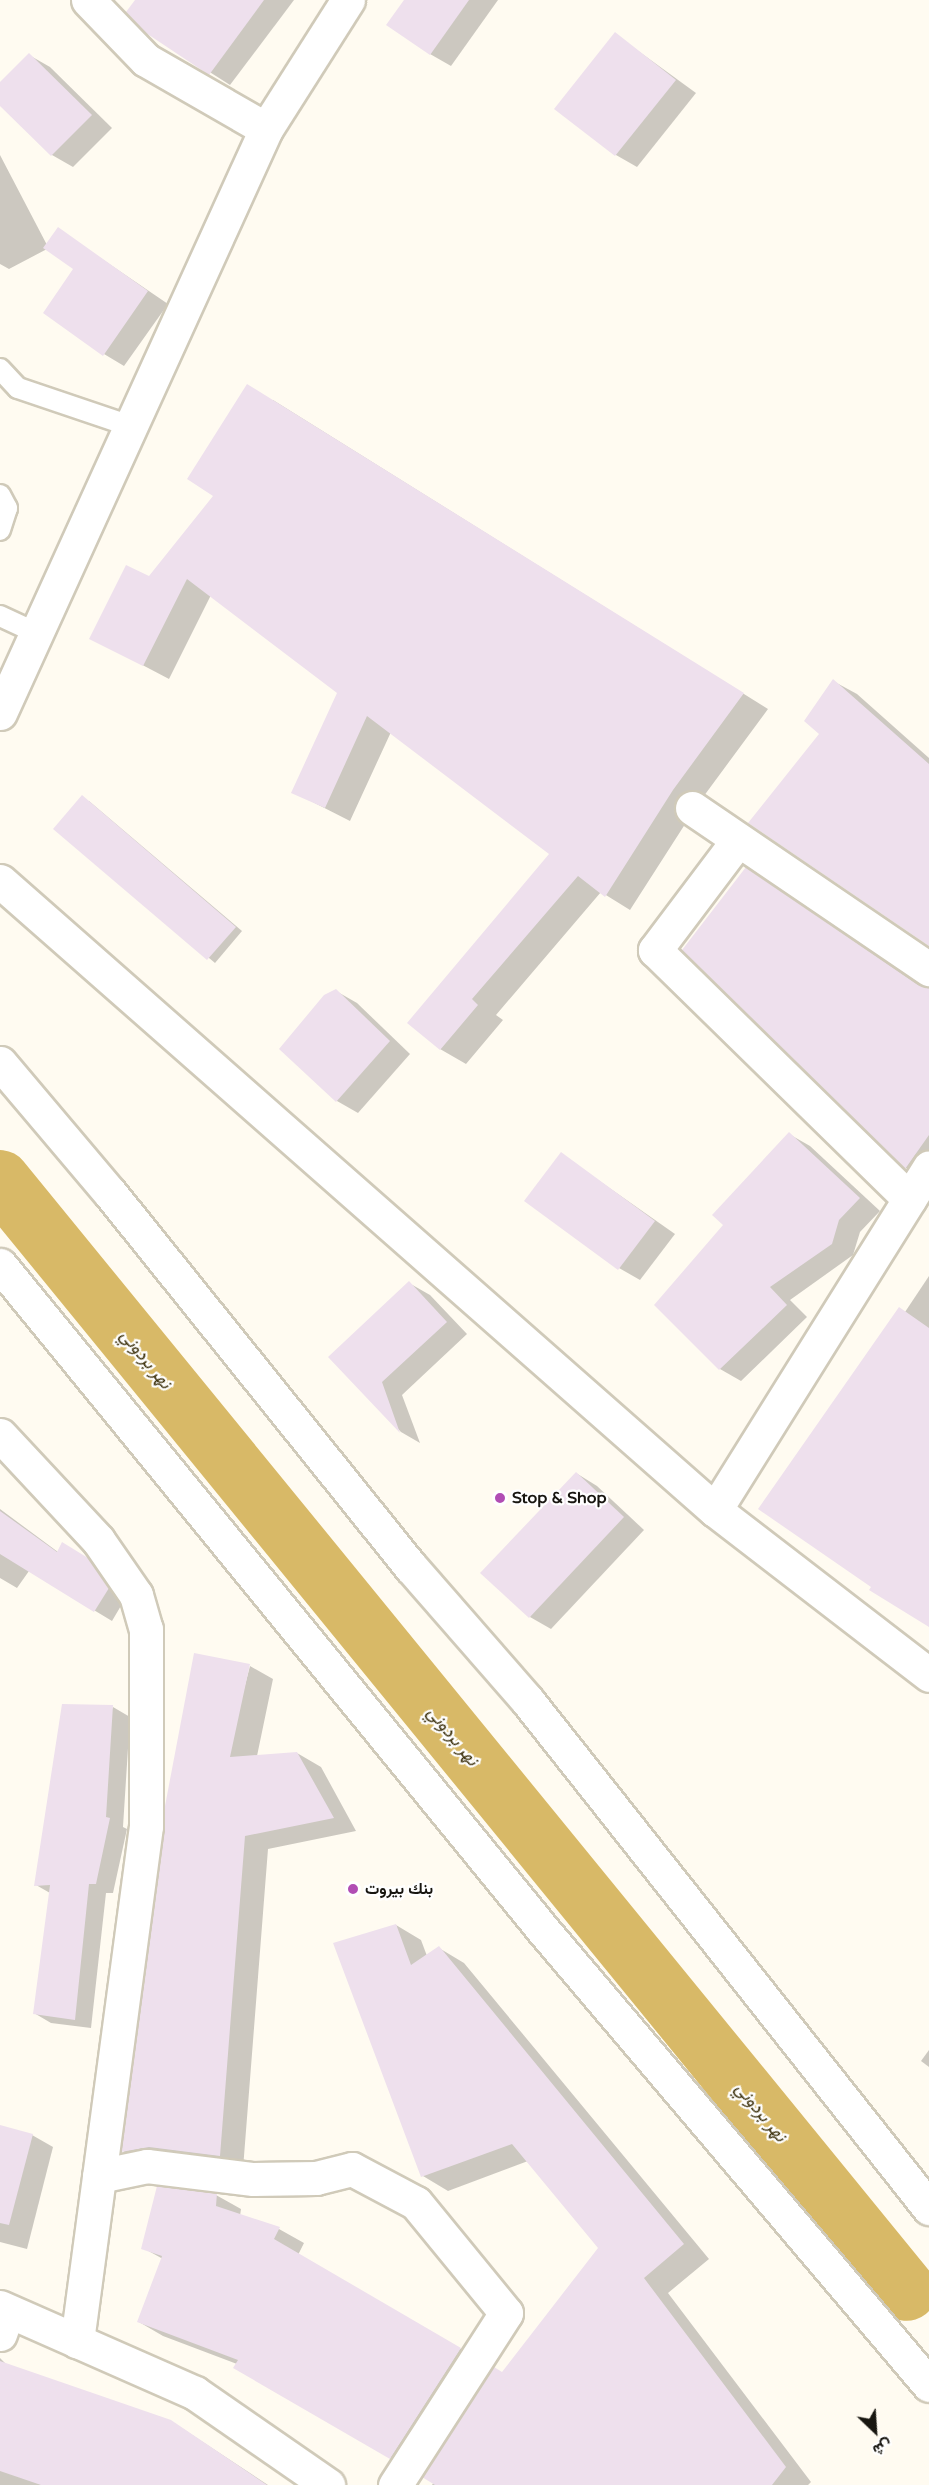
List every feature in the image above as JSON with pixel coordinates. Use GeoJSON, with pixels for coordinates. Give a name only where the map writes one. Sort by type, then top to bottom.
{"type":"FeatureCollection","features":[{"type":"Feature","properties":{"kind":"main road"},"geometry":{"type":"LineString","coordinates":[[88,0],[146,60],[266,129]]}},
{"type":"Feature","properties":{"kind":"main road"},"geometry":{"type":"LineString","coordinates":[[0,713],[35,632],[133,427],[266,129],[348,0]]}},
{"type":"Feature","properties":{"kind":"main road"},"geometry":{"type":"LineString","coordinates":[[692,808],[929,969]]}},
{"type":"Feature","properties":{"kind":"main road"},"geometry":{"type":"LineString","coordinates":[[738,840],[655,950],[909,1199]]}},
{"type":"Feature","properties":{"kind":"main road"},"geometry":{"type":"LineString","coordinates":[[0,881],[715,1510],[929,1675]]}},
{"type":"Feature","properties":{"kind":"main road"},"geometry":{"type":"LineString","coordinates":[[0,1063],[110,1193],[411,1567],[535,1710],[929,2208]]}},
{"type":"Feature","properties":{"kind":"main road"},"geometry":{"type":"LineString","coordinates":[[715,1510],[929,1167]]}},
{"type":"Feature","properties":{"kind":"main road"},"geometry":{"type":"LineString","coordinates":[[2,1268],[544,1931],[929,2385]]}},
{"type":"Feature","properties":{"kind":"main road"},"geometry":{"type":"LineString","coordinates":[[0,1435],[98,1539],[136,1595],[146,1629],[146,1826],[77,2342]]}},
{"type":"Feature","properties":{"kind":"main road"},"geometry":{"type":"LineString","coordinates":[[99,2175],[147,2166],[253,2179],[316,2178],[352,2169],[416,2203],[506,2313],[395,2485]]}},
{"type":"Feature","properties":{"kind":"main road"},"geometry":{"type":"LineString","coordinates":[[3,2317],[77,2342],[195,2393],[327,2485]]}},
{"type":"Feature","properties":{"kind":"lane"},"geometry":{"type":"LineString","coordinates":[[0,369],[18,388],[133,427]]}},
{"type":"Feature","properties":{"kind":"lane"},"geometry":{"type":"LineString","coordinates":[[0,495],[7,508],[0,530]]}},
{"type":"Feature","properties":{"kind":"lane"},"geometry":{"type":"LineString","coordinates":[[0,616],[35,632]]}},
{"type":"Feature","properties":{"kind":"building"},"geometry":{"type":"Polygon","coordinates":[[[135,0],[264,0],[209,75],[146,33],[126,12],[135,0]]]}},
{"type":"Feature","properties":{"kind":"building"},"geometry":{"type":"Polygon","coordinates":[[[404,0],[469,0],[430,55],[386,25],[404,0]]]}},
{"type":"Feature","properties":{"kind":"building"},"geometry":{"type":"Polygon","coordinates":[[[615,32],[676,80],[615,156],[554,109],[615,32]]]}},
{"type":"Feature","properties":{"kind":"building"},"geometry":{"type":"Polygon","coordinates":[[[29,53],[92,115],[51,156],[0,106],[0,82],[29,53]]]}},
{"type":"Feature","properties":{"kind":"building"},"geometry":{"type":"Polygon","coordinates":[[[58,227],[148,291],[103,356],[43,313],[73,269],[43,248],[58,227]]]}},
{"type":"Feature","properties":{"kind":"building"},"geometry":{"type":"Polygon","coordinates":[[[247,384],[744,693],[673,790],[605,897],[578,876],[472,999],[478,1005],[440,1050],[407,1023],[549,854],[367,716],[325,808],[291,793],[337,693],[187,579],[143,666],[89,639],[126,565],[149,576],[213,496],[187,479],[247,384]]]}},
{"type":"Feature","properties":{"kind":"building"},"geometry":{"type":"Polygon","coordinates":[[[833,679],[929,764],[929,946],[748,823],[819,734],[804,721],[833,679]]]}},
{"type":"Feature","properties":{"kind":"building"},"geometry":{"type":"Polygon","coordinates":[[[82,795],[236,927],[207,960],[53,829],[82,795]]]}},
{"type":"Feature","properties":{"kind":"building"},"geometry":{"type":"Polygon","coordinates":[[[746,867],[918,985],[929,988],[929,1135],[905,1169],[682,950],[746,867]]]}},
{"type":"Feature","properties":{"kind":"building"},"geometry":{"type":"Polygon","coordinates":[[[336,989],[390,1041],[336,1102],[279,1049],[324,995],[336,989]]]}},
{"type":"Feature","properties":{"kind":"building"},"geometry":{"type":"Polygon","coordinates":[[[789,1132],[860,1198],[839,1220],[832,1244],[770,1287],[787,1305],[719,1370],[654,1305],[723,1225],[712,1215],[789,1132]]]}},
{"type":"Feature","properties":{"kind":"building"},"geometry":{"type":"Polygon","coordinates":[[[561,1152],[655,1221],[618,1270],[524,1201],[561,1152]]]}},
{"type":"Feature","properties":{"kind":"building"},"geometry":{"type":"Polygon","coordinates":[[[409,1281],[447,1322],[382,1382],[400,1433],[328,1357],[409,1281]]]}},
{"type":"Feature","properties":{"kind":"building"},"geometry":{"type":"Polygon","coordinates":[[[899,1307],[929,1328],[929,1627],[869,1590],[871,1587],[758,1509],[899,1307]]]}},
{"type":"Feature","properties":{"kind":"building"},"geometry":{"type":"Polygon","coordinates":[[[576,1472],[624,1517],[529,1618],[480,1573],[576,1472]]]}},
{"type":"Feature","properties":{"kind":"building"},"geometry":{"type":"Polygon","coordinates":[[[0,1511],[57,1552],[62,1542],[88,1558],[109,1588],[94,1612],[0,1554],[0,1511]]]}},
{"type":"Feature","properties":{"kind":"building"},"geometry":{"type":"Polygon","coordinates":[[[194,1653],[250,1664],[230,1757],[297,1752],[334,1818],[245,1836],[220,2156],[149,2147],[121,2152],[165,1806],[194,1653]]]}},
{"type":"Feature","properties":{"kind":"building"},"geometry":{"type":"Polygon","coordinates":[[[62,1704],[113,1705],[106,1817],[110,1818],[96,1884],[89,1884],[75,2020],[33,2014],[50,1885],[34,1886],[62,1704]]]}},
{"type":"Feature","properties":{"kind":"building"},"geometry":{"type":"Polygon","coordinates":[[[396,1924],[411,1965],[439,1946],[684,2244],[644,2278],[786,2467],[772,2485],[435,2485],[422,2477],[494,2367],[502,2372],[598,2248],[512,2144],[421,2177],[333,1943],[396,1924]]]}},
{"type":"Feature","properties":{"kind":"building"},"geometry":{"type":"Polygon","coordinates":[[[0,2125],[33,2134],[9,2225],[0,2223],[0,2125]]]}},
{"type":"Feature","properties":{"kind":"building"},"geometry":{"type":"Polygon","coordinates":[[[157,2186],[217,2193],[216,2206],[280,2227],[274,2239],[461,2348],[390,2459],[233,2368],[238,2360],[137,2322],[162,2256],[141,2249],[157,2186]]]}},
{"type":"Feature","properties":{"kind":"building"},"geometry":{"type":"Polygon","coordinates":[[[0,2361],[171,2420],[267,2485],[41,2485],[0,2471],[0,2361]]]}},
{"type":"Feature","properties":{"kind":"waterway","name":"نهر بردوني"},"geometry":{"type":"LineString","coordinates":[[0,1180],[907,2291]]}},
{"type":"Feature","properties":{"kind":"place","name":"Stop & Shop"},"geometry":{"type":"Point","coordinates":[500,1498]}},
{"type":"Feature","properties":{"kind":"place","name":"بنك بيروت"},"geometry":{"type":"Point","coordinates":[353,1889]}}]}
